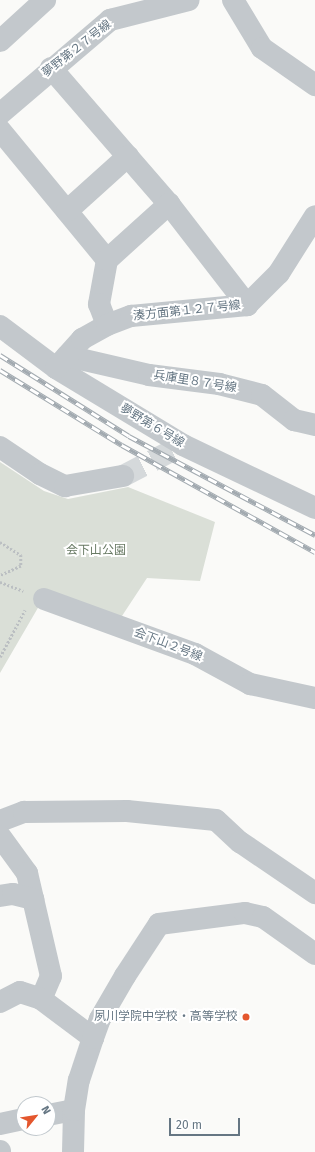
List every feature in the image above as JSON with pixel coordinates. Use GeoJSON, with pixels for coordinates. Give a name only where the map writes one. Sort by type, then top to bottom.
{"type":"FeatureCollection","features":[{"type":"Feature","properties":{"kind":"street"},"geometry":{"type":"LineString","coordinates":[[0,41],[45,0]]}},
{"type":"Feature","properties":{"kind":"street","name":"夢野第２７号線"},"geometry":{"type":"LineString","coordinates":[[0,114],[51,68],[110,20],[189,0]]}},
{"type":"Feature","properties":{"kind":"street"},"geometry":{"type":"LineString","coordinates":[[233,0],[262,48],[315,85]]}},
{"type":"Feature","properties":{"kind":"street"},"geometry":{"type":"LineString","coordinates":[[51,68],[169,204],[247,305]]}},
{"type":"Feature","properties":{"kind":"street"},"geometry":{"type":"LineString","coordinates":[[0,130],[107,260]]}},
{"type":"Feature","properties":{"kind":"street"},"geometry":{"type":"LineString","coordinates":[[67,212],[128,156]]}},
{"type":"Feature","properties":{"kind":"street"},"geometry":{"type":"LineString","coordinates":[[107,325],[99,304],[107,260],[169,204]]}},
{"type":"Feature","properties":{"kind":"street","name":"湊方面第１２７号線"},"geometry":{"type":"LineString","coordinates":[[62,362],[82,339],[107,325],[131,316],[247,305],[278,273],[315,216]]}},
{"type":"Feature","properties":{"kind":"street","name":"夢野第６号線"},"geometry":{"type":"LineString","coordinates":[[0,326],[62,362],[183,445],[315,508]]}},
{"type":"Feature","properties":{"kind":"street","name":"兵庫里８７号線"},"geometry":{"type":"LineString","coordinates":[[62,362],[218,384],[262,395],[294,420],[315,426]]}},
{"type":"Feature","properties":{"kind":"street"},"geometry":{"type":"LineString","coordinates":[[0,447],[40,474],[65,486],[124,476]]}},
{"type":"Feature","properties":{"kind":"street","name":"会下山２号線"},"geometry":{"type":"LineString","coordinates":[[35,604],[195,654],[250,684],[315,698]]}},
{"type":"Feature","properties":{"kind":"street"},"geometry":{"type":"LineString","coordinates":[[0,821],[24,812],[127,811],[216,820],[240,842],[315,893]]}},
{"type":"Feature","properties":{"kind":"street"},"geometry":{"type":"LineString","coordinates":[[0,836],[27,873],[51,976],[41,999]]}},
{"type":"Feature","properties":{"kind":"street"},"geometry":{"type":"LineString","coordinates":[[0,896],[13,894],[33,899]]}},
{"type":"Feature","properties":{"kind":"street"},"geometry":{"type":"LineString","coordinates":[[73,1152],[74,1110],[79,1080],[100,1019],[121,982],[159,924],[245,913],[263,917],[315,954]]}},
{"type":"Feature","properties":{"kind":"street"},"geometry":{"type":"LineString","coordinates":[[0,1002],[20,992],[41,999],[93,1038]]}},
{"type":"Feature","properties":{"kind":"street"},"geometry":{"type":"LineString","coordinates":[[56,1113],[74,1110]]}},
{"type":"Feature","properties":{"kind":"street"},"geometry":{"type":"LineString","coordinates":[[0,1124],[16,1121]]}},
{"type":"Feature","properties":{"kind":"path"},"geometry":{"type":"LineString","coordinates":[[0,542],[21,555],[20,566],[0,576]]}},
{"type":"Feature","properties":{"kind":"path"},"geometry":{"type":"LineString","coordinates":[[0,657],[35,604]]}},
{"type":"Feature","properties":{"kind":"green space","name":"会下山公園"},"geometry":{"type":"Polygon","coordinates":[[[0,462],[44,491],[68,499],[128,487],[215,522],[200,581],[147,578],[120,619],[46,594],[0,673],[0,462]]]}},
{"type":"Feature","properties":{"kind":"tunnel"},"geometry":{"type":"LineString","coordinates":[[123,476],[183,445]]}},
{"type":"Feature","properties":{"kind":"railway"},"geometry":{"type":"LineString","coordinates":[[0,355],[129,436],[315,535]]}},
{"type":"Feature","properties":{"kind":"railway"},"geometry":{"type":"LineString","coordinates":[[0,370],[122,445],[315,552]]}},
{"type":"Feature","properties":{"kind":"place","name":"夙川学院中学校・高等学校"},"geometry":{"type":"Point","coordinates":[246,1017]}}]}
